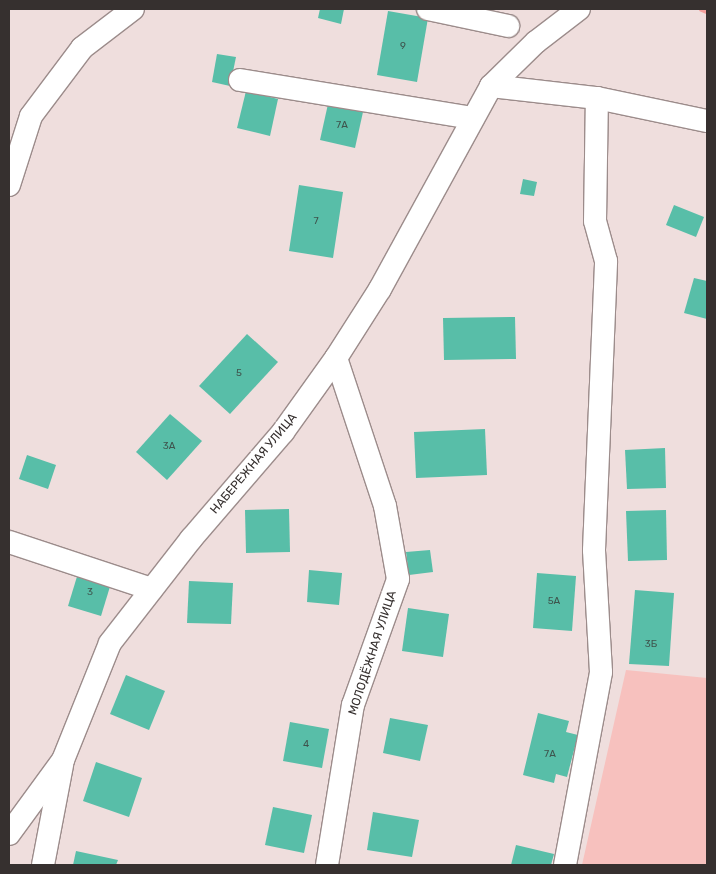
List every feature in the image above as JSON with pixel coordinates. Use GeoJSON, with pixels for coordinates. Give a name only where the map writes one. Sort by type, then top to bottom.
{"type":"FeatureCollection","features":[{"type":"Feature","properties":{"kind":"street"},"geometry":{"type":"LineString","coordinates":[[9,185],[31,116],[82,48],[134,9]]}},
{"type":"Feature","properties":{"kind":"street"},"geometry":{"type":"LineString","coordinates":[[428,9],[507,17],[536,42]]}},
{"type":"Feature","properties":{"kind":"street","name":"НАБЕРЕЖНАЯ УЛИЦА"},"geometry":{"type":"LineString","coordinates":[[9,834],[63,760],[110,643],[151,589],[283,432],[336,358],[380,288],[491,86],[536,42],[579,9]]}},
{"type":"Feature","properties":{"kind":"street"},"geometry":{"type":"LineString","coordinates":[[240,80],[473,118]]}},
{"type":"Feature","properties":{"kind":"street"},"geometry":{"type":"LineString","coordinates":[[491,86],[597,98],[707,120]]}},
{"type":"Feature","properties":{"kind":"street"},"geometry":{"type":"LineString","coordinates":[[565,865],[601,672],[594,550],[606,260],[596,221],[597,98]]}},
{"type":"Feature","properties":{"kind":"street","name":"МОЛОДЁЖНАЯ УЛИЦА"},"geometry":{"type":"LineString","coordinates":[[327,865],[353,705],[398,579],[385,506],[336,358]]}},
{"type":"Feature","properties":{"kind":"street"},"geometry":{"type":"LineString","coordinates":[[9,542],[151,589]]}},
{"type":"Feature","properties":{"kind":"street"},"geometry":{"type":"LineString","coordinates":[[43,865],[63,760]]}},
{"type":"Feature","properties":{"kind":"shaded area"},"geometry":{"type":"Polygon","coordinates":[[[626,670],[707,678],[707,865],[582,865],[626,670]]]}},
{"type":"Feature","properties":{"kind":"building"},"geometry":{"type":"Polygon","coordinates":[[[320,9],[344,9],[341,24],[318,18],[320,9]]]}},
{"type":"Feature","properties":{"kind":"building"},"geometry":{"type":"Polygon","coordinates":[[[388,11],[428,18],[417,82],[377,75],[388,11]]]}},
{"type":"Feature","properties":{"kind":"building"},"geometry":{"type":"Polygon","coordinates":[[[217,54],[236,57],[230,86],[212,82],[217,54]]]}},
{"type":"Feature","properties":{"kind":"building"},"geometry":{"type":"Polygon","coordinates":[[[246,91],[278,99],[270,136],[237,128],[246,91]]]}},
{"type":"Feature","properties":{"kind":"building"},"geometry":{"type":"Polygon","coordinates":[[[328,104],[363,112],[355,148],[320,140],[328,104]]]}},
{"type":"Feature","properties":{"kind":"building"},"geometry":{"type":"Polygon","coordinates":[[[523,179],[537,182],[534,196],[520,194],[523,179]]]}},
{"type":"Feature","properties":{"kind":"building"},"geometry":{"type":"Polygon","coordinates":[[[299,185],[343,192],[333,258],[289,251],[299,185]]]}},
{"type":"Feature","properties":{"kind":"building"},"geometry":{"type":"Polygon","coordinates":[[[674,205],[704,217],[696,237],[666,225],[674,205]]]}},
{"type":"Feature","properties":{"kind":"building"},"geometry":{"type":"Polygon","coordinates":[[[694,278],[707,281],[707,319],[684,313],[694,278]]]}},
{"type":"Feature","properties":{"kind":"building"},"geometry":{"type":"Polygon","coordinates":[[[515,317],[516,359],[444,360],[443,318],[515,317]]]}},
{"type":"Feature","properties":{"kind":"building"},"geometry":{"type":"Polygon","coordinates":[[[247,334],[278,362],[230,414],[199,386],[247,334]]]}},
{"type":"Feature","properties":{"kind":"building"},"geometry":{"type":"Polygon","coordinates":[[[170,414],[202,441],[167,480],[136,452],[170,414]]]}},
{"type":"Feature","properties":{"kind":"building"},"geometry":{"type":"Polygon","coordinates":[[[485,429],[487,475],[416,478],[414,432],[485,429]]]}},
{"type":"Feature","properties":{"kind":"building"},"geometry":{"type":"Polygon","coordinates":[[[665,448],[666,488],[627,489],[625,450],[665,448]]]}},
{"type":"Feature","properties":{"kind":"building"},"geometry":{"type":"Polygon","coordinates":[[[27,455],[56,465],[48,489],[19,479],[27,455]]]}},
{"type":"Feature","properties":{"kind":"building"},"geometry":{"type":"Polygon","coordinates":[[[289,509],[290,552],[246,553],[245,510],[289,509]]]}},
{"type":"Feature","properties":{"kind":"building"},"geometry":{"type":"Polygon","coordinates":[[[666,510],[667,560],[628,561],[626,511],[666,510]]]}},
{"type":"Feature","properties":{"kind":"building"},"geometry":{"type":"Polygon","coordinates":[[[430,550],[433,572],[409,575],[406,552],[430,550]]]}},
{"type":"Feature","properties":{"kind":"building"},"geometry":{"type":"Polygon","coordinates":[[[79,570],[112,580],[101,616],[68,606],[79,570]]]}},
{"type":"Feature","properties":{"kind":"building"},"geometry":{"type":"Polygon","coordinates":[[[309,570],[342,573],[339,605],[307,602],[309,570]]]}},
{"type":"Feature","properties":{"kind":"building"},"geometry":{"type":"Polygon","coordinates":[[[537,573],[576,576],[572,631],[533,628],[537,573]]]}},
{"type":"Feature","properties":{"kind":"building"},"geometry":{"type":"Polygon","coordinates":[[[189,581],[233,583],[231,624],[187,623],[189,581]]]}},
{"type":"Feature","properties":{"kind":"building"},"geometry":{"type":"Polygon","coordinates":[[[635,590],[674,593],[669,666],[629,664],[635,590]]]}},
{"type":"Feature","properties":{"kind":"building"},"geometry":{"type":"Polygon","coordinates":[[[408,608],[449,614],[443,657],[402,651],[408,608]]]}},
{"type":"Feature","properties":{"kind":"building"},"geometry":{"type":"Polygon","coordinates":[[[126,675],[165,691],[149,730],[110,714],[126,675]]]}},
{"type":"Feature","properties":{"kind":"building"},"geometry":{"type":"Polygon","coordinates":[[[538,713],[569,721],[566,732],[578,735],[567,777],[556,774],[554,783],[523,775],[538,713]]]}},
{"type":"Feature","properties":{"kind":"building"},"geometry":{"type":"Polygon","coordinates":[[[390,718],[428,725],[420,761],[383,753],[390,718]]]}},
{"type":"Feature","properties":{"kind":"building"},"geometry":{"type":"Polygon","coordinates":[[[290,722],[329,729],[322,768],[283,761],[290,722]]]}},
{"type":"Feature","properties":{"kind":"building"},"geometry":{"type":"Polygon","coordinates":[[[96,762],[142,778],[129,817],[83,801],[96,762]]]}},
{"type":"Feature","properties":{"kind":"building"},"geometry":{"type":"Polygon","coordinates":[[[273,807],[312,815],[304,853],[265,845],[273,807]]]}},
{"type":"Feature","properties":{"kind":"building"},"geometry":{"type":"Polygon","coordinates":[[[373,812],[419,820],[412,857],[367,850],[373,812]]]}},
{"type":"Feature","properties":{"kind":"building"},"geometry":{"type":"Polygon","coordinates":[[[516,845],[554,854],[551,865],[511,865],[516,845]]]}},
{"type":"Feature","properties":{"kind":"building"},"geometry":{"type":"Polygon","coordinates":[[[76,851],[118,860],[116,865],[73,865],[76,851]]]}},
{"type":"Feature","properties":{"kind":"waterway"},"geometry":{"type":"LineString","coordinates":[[702,9],[707,11]]}}]}
